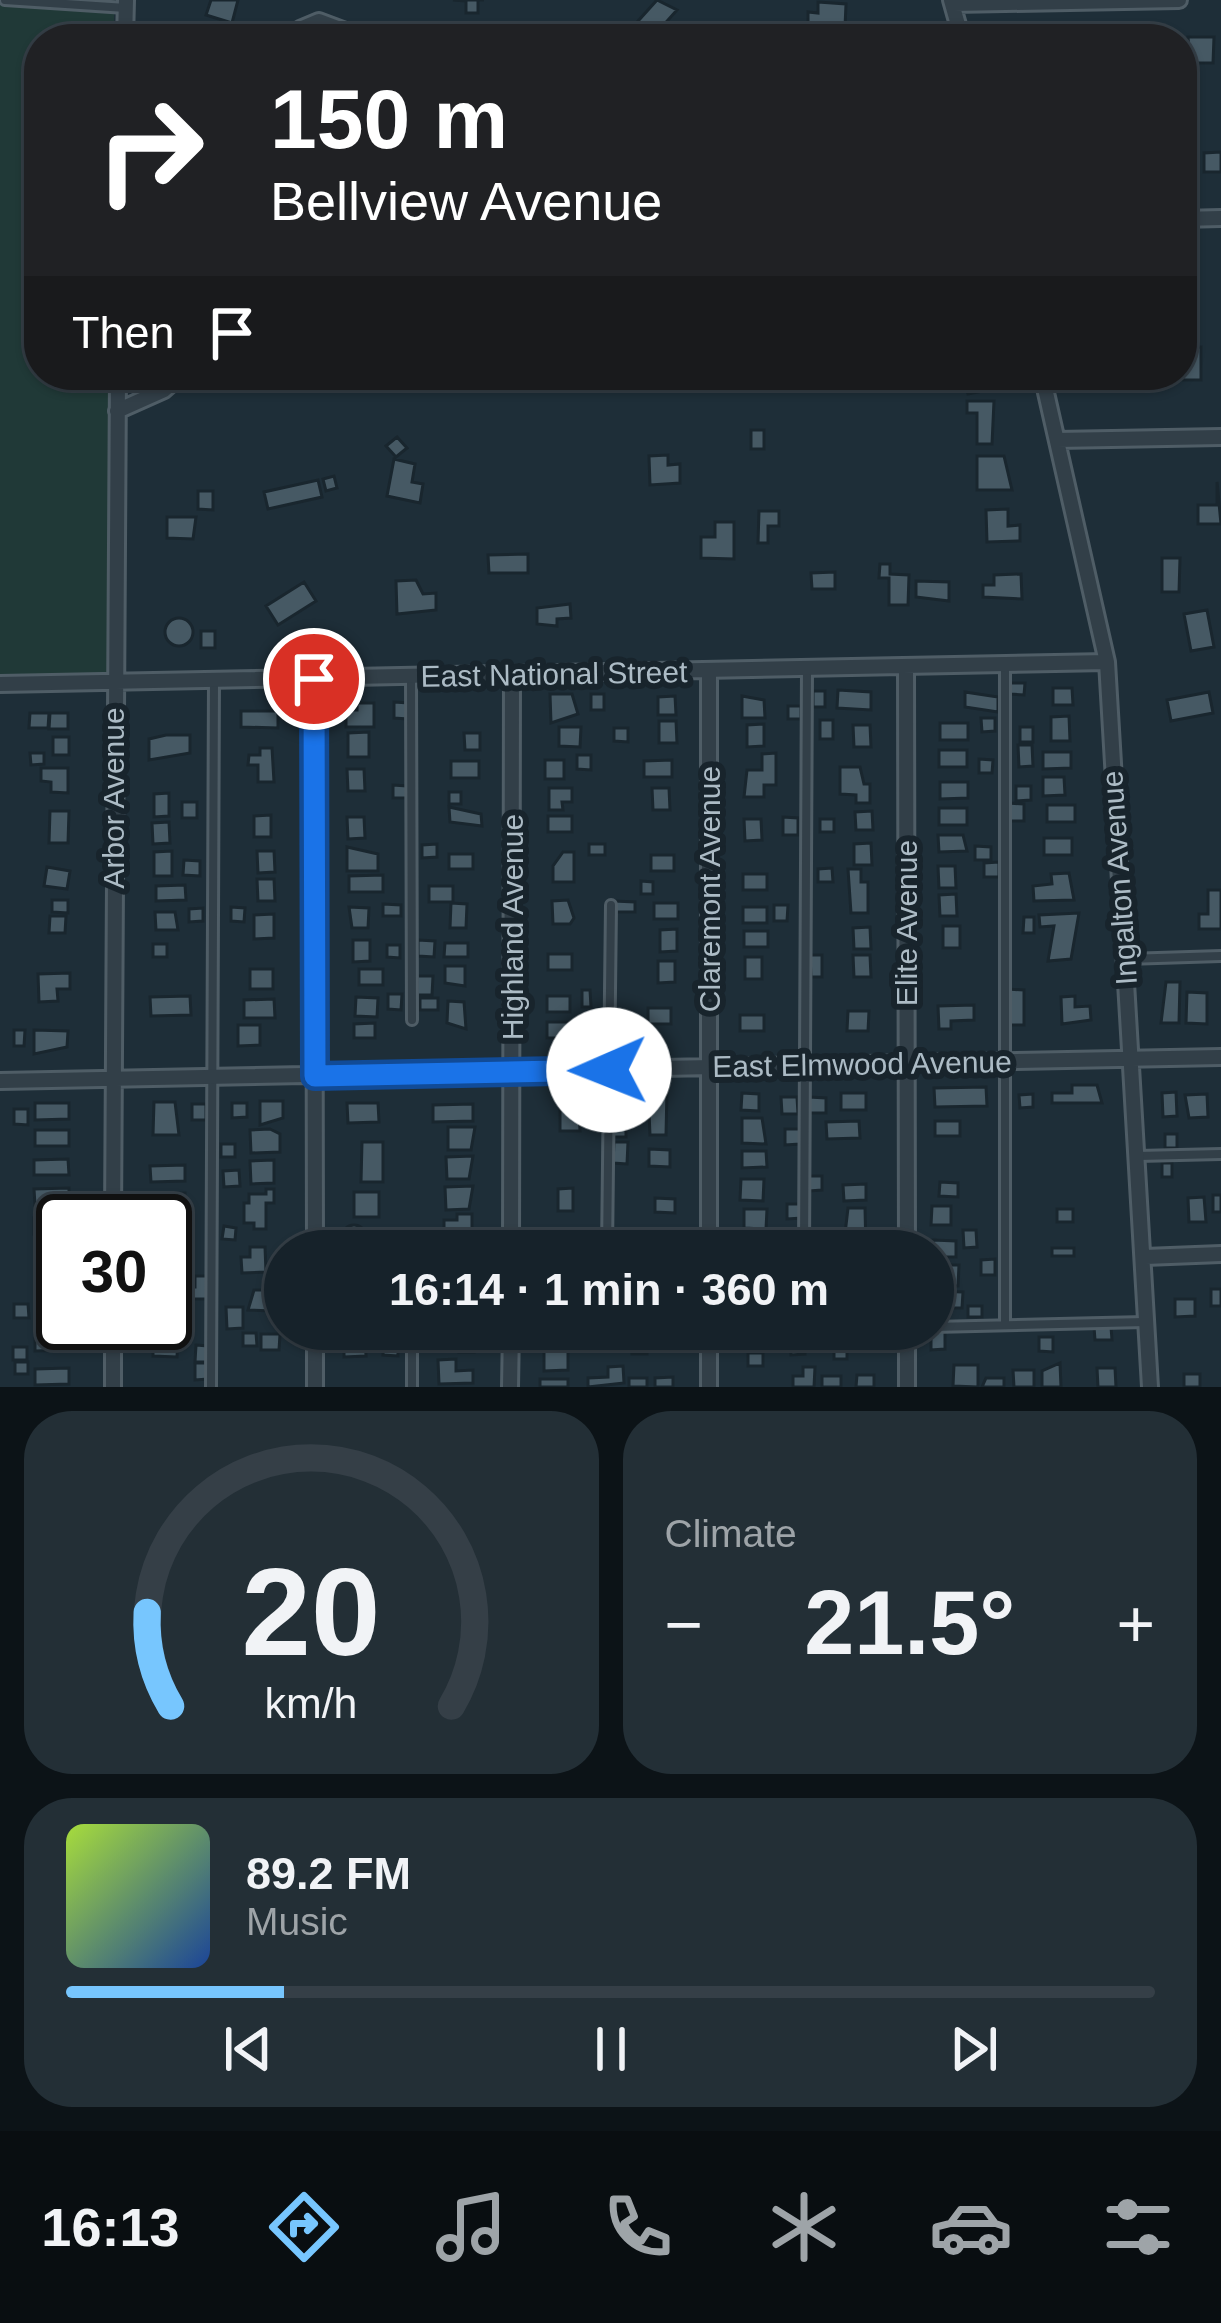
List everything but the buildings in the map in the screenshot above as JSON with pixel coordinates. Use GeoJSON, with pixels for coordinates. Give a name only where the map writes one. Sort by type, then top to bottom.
{"type":"FeatureCollection","features":[{"type":"Feature","properties":{"kind":"street"},"geometry":{"type":"LineString","coordinates":[[952,2],[1179,0]]}},
{"type":"Feature","properties":{"kind":"street","name":"Arbor Avenue"},"geometry":{"type":"LineString","coordinates":[[113,1194],[118,390]]}},
{"type":"Feature","properties":{"kind":"street"},"geometry":{"type":"LineString","coordinates":[[117,411],[164,390]]}},
{"type":"Feature","properties":{"kind":"street","name":"Ingalton Avenue"},"geometry":{"type":"LineString","coordinates":[[1045,390],[1107,662],[1150,1387]]}},
{"type":"Feature","properties":{"kind":"street"},"geometry":{"type":"LineString","coordinates":[[1057,440],[1221,437]]}},
{"type":"Feature","properties":{"kind":"street","name":"East National Street"},"geometry":{"type":"LineString","coordinates":[[0,684],[1107,662]]}},
{"type":"Feature","properties":{"kind":"street","name":"Elite Avenue"},"geometry":{"type":"LineString","coordinates":[[906,666],[907,1230]]}},
{"type":"Feature","properties":{"kind":"street","name":"Claremont Avenue"},"geometry":{"type":"LineString","coordinates":[[709,670],[709,1230]]}},
{"type":"Feature","properties":{"kind":"street","name":"Highland Avenue"},"geometry":{"type":"LineString","coordinates":[[511,1230],[512,674]]}},
{"type":"Feature","properties":{"kind":"street"},"geometry":{"type":"LineString","coordinates":[[314,679],[315,1230]]}},
{"type":"Feature","properties":{"kind":"street","name":"East Elmwood Avenue"},"geometry":{"type":"LineString","coordinates":[[0,1081],[1221,1057]]}},
{"type":"Feature","properties":{"kind":"street"},"geometry":{"type":"LineString","coordinates":[[1145,1257],[1221,1254]]}},
{"type":"Feature","properties":{"kind":"street"},"geometry":{"type":"LineString","coordinates":[[112,1350],[112,1387]]}},
{"type":"Feature","properties":{"kind":"street"},"geometry":{"type":"LineString","coordinates":[[315,1350],[315,1387]]}},
{"type":"Feature","properties":{"kind":"street"},"geometry":{"type":"LineString","coordinates":[[510,1387],[511,1350]]}},
{"type":"Feature","properties":{"kind":"street"},"geometry":{"type":"LineString","coordinates":[[710,1350],[710,1387]]}},
{"type":"Feature","properties":{"kind":"street"},"geometry":{"type":"LineString","coordinates":[[907,1350],[907,1387]]}},
{"type":"Feature","properties":{"kind":"lane"},"geometry":{"type":"LineString","coordinates":[[5,0],[126,4]]}},
{"type":"Feature","properties":{"kind":"lane"},"geometry":{"type":"LineString","coordinates":[[1005,664],[1005,1325]]}},
{"type":"Feature","properties":{"kind":"lane"},"geometry":{"type":"LineString","coordinates":[[804,1230],[807,668]]}},
{"type":"Feature","properties":{"kind":"lane"},"geometry":{"type":"LineString","coordinates":[[411,676],[412,1020]]}},
{"type":"Feature","properties":{"kind":"lane"},"geometry":{"type":"LineString","coordinates":[[211,1387],[214,681]]}},
{"type":"Feature","properties":{"kind":"lane"},"geometry":{"type":"LineString","coordinates":[[607,1230],[611,904]]}},
{"type":"Feature","properties":{"kind":"lane"},"geometry":{"type":"LineString","coordinates":[[1125,958],[1221,956]]}},
{"type":"Feature","properties":{"kind":"lane"},"geometry":{"type":"LineString","coordinates":[[1138,1156],[1221,1154]]}},
{"type":"Feature","properties":{"kind":"lane"},"geometry":{"type":"LineString","coordinates":[[954,1326],[1145,1322]]}},
{"type":"Feature","properties":{"kind":"lane"},"geometry":{"type":"LineString","coordinates":[[412,1350],[412,1387]]}},
{"type":"Feature","properties":{"kind":"green space"},"geometry":{"type":"Polygon","coordinates":[[[0,0],[114,0],[114,24],[24,24],[24,390],[113,390],[113,683],[0,684],[0,0]]]}},
{"type":"Feature","properties":{"kind":"route"},"geometry":{"type":"LineString","coordinates":[[314,679],[315,1076],[609,1070]]}}]}
